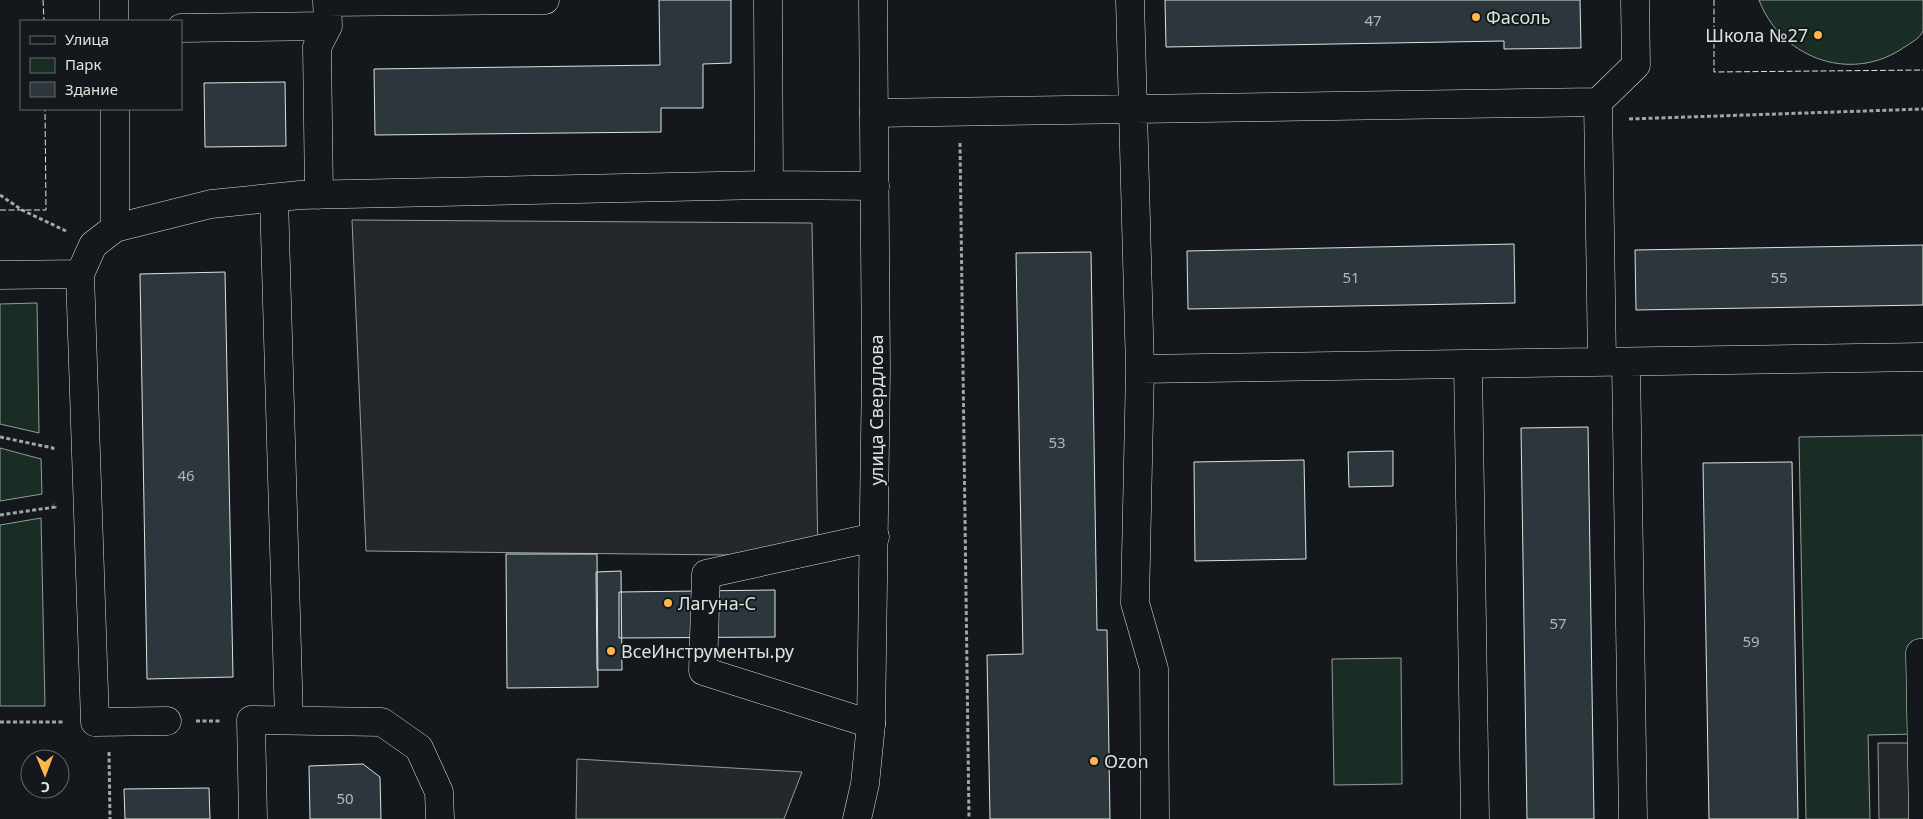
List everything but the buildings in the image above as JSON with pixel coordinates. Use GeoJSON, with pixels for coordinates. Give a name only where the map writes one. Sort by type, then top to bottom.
{"type":"FeatureCollection","features":[{"type":"Feature","properties":{"kind":"main road"},"geometry":{"type":"LineString","coordinates":[[114,0],[114,20]]}},
{"type":"Feature","properties":{"kind":"main road"},"geometry":{"type":"LineString","coordinates":[[182,28],[327,10],[545,0]]}},
{"type":"Feature","properties":{"kind":"main road"},"geometry":{"type":"LineString","coordinates":[[768,0],[769,185]]}},
{"type":"Feature","properties":{"kind":"main road","name":"улица Свердлова"},"geometry":{"type":"LineString","coordinates":[[857,819],[865,784],[871,724],[875,537],[874,0]]}},
{"type":"Feature","properties":{"kind":"main road"},"geometry":{"type":"LineString","coordinates":[[1130,0],[1131,110],[1140,370],[1135,603],[1154,669],[1155,819]]}},
{"type":"Feature","properties":{"kind":"main road"},"geometry":{"type":"LineString","coordinates":[[1633,819],[1614,362],[1598,111],[1636,64],[1635,0]]}},
{"type":"Feature","properties":{"kind":"main road"},"geometry":{"type":"LineString","coordinates":[[319,195],[317,47],[327,10]]}},
{"type":"Feature","properties":{"kind":"main road"},"geometry":{"type":"LineString","coordinates":[[115,110],[115,228]]}},
{"type":"Feature","properties":{"kind":"main road"},"geometry":{"type":"LineString","coordinates":[[874,113],[1131,110],[1598,111]]}},
{"type":"Feature","properties":{"kind":"main road"},"geometry":{"type":"LineString","coordinates":[[167,721],[102,722],[80,274],[93,245],[115,228],[211,204],[319,195],[769,185],[875,186]]}},
{"type":"Feature","properties":{"kind":"main road"},"geometry":{"type":"LineString","coordinates":[[274,198],[289,720]]}},
{"type":"Feature","properties":{"kind":"main road"},"geometry":{"type":"LineString","coordinates":[[0,275],[80,274]]}},
{"type":"Feature","properties":{"kind":"main road"},"geometry":{"type":"LineString","coordinates":[[1140,370],[1923,357]]}},
{"type":"Feature","properties":{"kind":"main road"},"geometry":{"type":"LineString","coordinates":[[1468,365],[1475,819]]}},
{"type":"Feature","properties":{"kind":"main road"},"geometry":{"type":"LineString","coordinates":[[871,724],[704,670],[706,574],[875,537]]}},
{"type":"Feature","properties":{"kind":"main road"},"geometry":{"type":"LineString","coordinates":[[1923,653],[1920,653],[1923,819]]}},
{"type":"Feature","properties":{"kind":"main road"},"geometry":{"type":"LineString","coordinates":[[253,819],[251,720],[382,722],[419,748],[439,792],[440,819]]}},
{"type":"Feature","properties":{"kind":"path"},"geometry":{"type":"LineString","coordinates":[[1598,111],[1923,109]]}},
{"type":"Feature","properties":{"kind":"path"},"geometry":{"type":"LineString","coordinates":[[960,112],[969,819]]}},
{"type":"Feature","properties":{"kind":"path"},"geometry":{"type":"LineString","coordinates":[[0,195],[22,210],[93,245]]}},
{"type":"Feature","properties":{"kind":"path"},"geometry":{"type":"LineString","coordinates":[[0,437],[53,448],[53,458]]}},
{"type":"Feature","properties":{"kind":"path"},"geometry":{"type":"LineString","coordinates":[[0,515],[54,506],[54,497]]}},
{"type":"Feature","properties":{"kind":"path"},"geometry":{"type":"LineString","coordinates":[[167,721],[251,720]]}},
{"type":"Feature","properties":{"kind":"path"},"geometry":{"type":"LineString","coordinates":[[0,722],[102,722],[110,819]]}},
{"type":"Feature","properties":{"kind":"green space"},"geometry":{"type":"Polygon","coordinates":[[[1759,0],[1923,0],[1923,31],[1910,44],[1880,60],[1859,64],[1838,63],[1818,58],[1799,49],[1782,36],[1769,20],[1759,0]]]}},
{"type":"Feature","properties":{"kind":"green space"},"geometry":{"type":"Polygon","coordinates":[[[37,303],[39,433],[0,424],[0,304],[37,303]]]}},
{"type":"Feature","properties":{"kind":"green space"},"geometry":{"type":"Polygon","coordinates":[[[1923,435],[1923,643],[1915,734],[1868,735],[1870,819],[1806,819],[1799,437],[1923,435]]]}},
{"type":"Feature","properties":{"kind":"green space"},"geometry":{"type":"Polygon","coordinates":[[[0,448],[41,459],[42,494],[0,501],[0,448]]]}},
{"type":"Feature","properties":{"kind":"green space"},"geometry":{"type":"Polygon","coordinates":[[[41,518],[45,706],[0,706],[0,525],[41,518]]]}},
{"type":"Feature","properties":{"kind":"green space"},"geometry":{"type":"Polygon","coordinates":[[[1401,658],[1402,784],[1334,785],[1332,659],[1401,658]]]}},
{"type":"Feature","properties":{"kind":"shaded area"},"geometry":{"type":"Polygon","coordinates":[[[352,220],[812,223],[818,556],[366,551],[352,220]]]}},
{"type":"Feature","properties":{"kind":"shaded area"},"geometry":{"type":"Polygon","coordinates":[[[1878,743],[1915,743],[1916,819],[1879,819],[1878,743]]]}},
{"type":"Feature","properties":{"kind":"shaded area"},"geometry":{"type":"Polygon","coordinates":[[[577,759],[802,772],[784,819],[576,819],[577,759]]]}},
{"type":"Feature","properties":{"kind":"fence"},"geometry":{"type":"LineString","coordinates":[[43,0],[44,20]]}},
{"type":"Feature","properties":{"kind":"fence"},"geometry":{"type":"LineString","coordinates":[[1714,0],[1714,72],[1923,70]]}},
{"type":"Feature","properties":{"kind":"fence"},"geometry":{"type":"LineString","coordinates":[[0,210],[46,210],[45,110]]}},
{"type":"Feature","properties":{"kind":"place","name":"Фасоль"},"geometry":{"type":"Point","coordinates":[1476,17]}},
{"type":"Feature","properties":{"kind":"place","name":"Школа №27"},"geometry":{"type":"Point","coordinates":[1818,35]}},
{"type":"Feature","properties":{"kind":"place","name":"Лагуна-С"},"geometry":{"type":"Point","coordinates":[668,603]}},
{"type":"Feature","properties":{"kind":"place","name":"ВсеИнструменты.ру"},"geometry":{"type":"Point","coordinates":[611,651]}},
{"type":"Feature","properties":{"kind":"place","name":"Ozon"},"geometry":{"type":"Point","coordinates":[1094,761]}}]}
